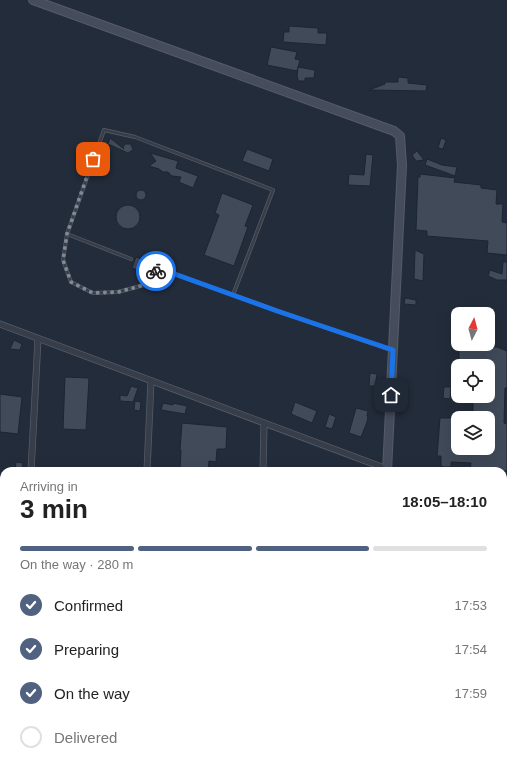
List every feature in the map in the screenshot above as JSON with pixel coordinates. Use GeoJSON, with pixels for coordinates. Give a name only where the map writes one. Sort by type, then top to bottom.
{"type":"FeatureCollection","features":[{"type":"Feature","properties":{"kind":"street"},"geometry":{"type":"LineString","coordinates":[[33,0],[394,131],[400,136],[402,165],[387,467]]}},
{"type":"Feature","properties":{"kind":"street"},"geometry":{"type":"LineString","coordinates":[[0,324],[379,467]]}},
{"type":"Feature","properties":{"kind":"street"},"geometry":{"type":"LineString","coordinates":[[31,467],[38,339]]}},
{"type":"Feature","properties":{"kind":"street"},"geometry":{"type":"LineString","coordinates":[[147,467],[151,381]]}},
{"type":"Feature","properties":{"kind":"street"},"geometry":{"type":"LineString","coordinates":[[263,467],[264,424]]}},
{"type":"Feature","properties":{"kind":"lane"},"geometry":{"type":"LineString","coordinates":[[233,295],[273,190],[135,137],[104,130],[67,234],[63,260],[71,282],[93,293],[118,292],[144,285],[158,268],[233,295],[393,350]]}},
{"type":"Feature","properties":{"kind":"lane"},"geometry":{"type":"LineString","coordinates":[[67,234],[130,259]]}},
{"type":"Feature","properties":{"kind":"building"},"geometry":{"type":"Polygon","coordinates":[[[289,26],[318,28],[318,33],[327,33],[326,45],[283,42],[284,32],[289,32],[289,26]]]}},
{"type":"Feature","properties":{"kind":"building"},"geometry":{"type":"Polygon","coordinates":[[[271,47],[297,52],[295,59],[300,60],[297,71],[267,65],[271,47]]]}},
{"type":"Feature","properties":{"kind":"building"},"geometry":{"type":"Polygon","coordinates":[[[298,67],[315,70],[314,78],[305,78],[305,81],[298,81],[298,67]]]}},
{"type":"Feature","properties":{"kind":"building"},"geometry":{"type":"Polygon","coordinates":[[[398,77],[408,78],[408,83],[427,85],[426,91],[369,90],[385,84],[385,82],[398,82],[398,77]]]}},
{"type":"Feature","properties":{"kind":"building"},"geometry":{"type":"Polygon","coordinates":[[[110,138],[124,149],[123,147],[125,144],[131,144],[133,150],[128,153],[108,144],[110,138]]]}},
{"type":"Feature","properties":{"kind":"building"},"geometry":{"type":"Polygon","coordinates":[[[441,138],[446,140],[443,149],[438,148],[441,138]]]}},
{"type":"Feature","properties":{"kind":"building"},"geometry":{"type":"Polygon","coordinates":[[[247,149],[273,159],[269,171],[242,161],[247,149]]]}},
{"type":"Feature","properties":{"kind":"building"},"geometry":{"type":"Polygon","coordinates":[[[417,151],[424,160],[416,161],[412,155],[417,151]]]}},
{"type":"Feature","properties":{"kind":"building"},"geometry":{"type":"Polygon","coordinates":[[[150,153],[178,161],[176,168],[198,176],[193,188],[179,182],[181,177],[172,176],[168,172],[163,172],[149,166],[156,161],[150,153]]]}},
{"type":"Feature","properties":{"kind":"building"},"geometry":{"type":"Polygon","coordinates":[[[366,154],[373,155],[370,186],[348,185],[349,174],[364,175],[366,154]]]}},
{"type":"Feature","properties":{"kind":"building"},"geometry":{"type":"Polygon","coordinates":[[[427,159],[442,165],[457,167],[455,176],[425,165],[427,159]]]}},
{"type":"Feature","properties":{"kind":"building"},"geometry":{"type":"Polygon","coordinates":[[[420,174],[455,178],[454,182],[481,185],[481,188],[497,190],[496,204],[503,204],[502,222],[507,223],[507,255],[487,253],[488,241],[427,236],[427,231],[416,230],[418,177],[420,177],[420,174]]]}},
{"type":"Feature","properties":{"kind":"building"},"geometry":{"type":"Polygon","coordinates":[[[141,190],[146,195],[141,200],[136,195],[141,190]]]}},
{"type":"Feature","properties":{"kind":"building"},"geometry":{"type":"Polygon","coordinates":[[[222,193],[253,205],[245,226],[248,227],[234,266],[204,255],[219,215],[215,213],[222,193]]]}},
{"type":"Feature","properties":{"kind":"building"},"geometry":{"type":"Polygon","coordinates":[[[128,205],[133,206],[139,212],[139,222],[133,228],[128,229],[123,228],[117,222],[116,217],[117,212],[123,206],[128,205]]]}},
{"type":"Feature","properties":{"kind":"building"},"geometry":{"type":"Polygon","coordinates":[[[415,250],[424,254],[423,281],[414,279],[415,250]]]}},
{"type":"Feature","properties":{"kind":"building"},"geometry":{"type":"Polygon","coordinates":[[[136,257],[149,262],[145,273],[132,268],[136,257]]]}},
{"type":"Feature","properties":{"kind":"building"},"geometry":{"type":"Polygon","coordinates":[[[503,262],[507,262],[507,280],[497,280],[488,276],[490,270],[502,274],[503,262]]]}},
{"type":"Feature","properties":{"kind":"building"},"geometry":{"type":"Polygon","coordinates":[[[405,298],[416,300],[416,305],[404,304],[405,298]]]}},
{"type":"Feature","properties":{"kind":"building"},"geometry":{"type":"Polygon","coordinates":[[[14,340],[22,344],[20,350],[10,349],[14,340]]]}},
{"type":"Feature","properties":{"kind":"building"},"geometry":{"type":"Polygon","coordinates":[[[495,347],[497,347],[507,351],[507,388],[505,388],[504,423],[507,424],[507,467],[470,467],[471,463],[451,462],[451,467],[441,466],[441,456],[437,456],[440,418],[451,418],[451,455],[495,455],[495,411],[473,411],[473,403],[495,403],[495,359],[459,359],[459,351],[495,351],[495,347]]]}},
{"type":"Feature","properties":{"kind":"building"},"geometry":{"type":"Polygon","coordinates":[[[370,373],[377,374],[375,386],[369,386],[370,373]]]}},
{"type":"Feature","properties":{"kind":"building"},"geometry":{"type":"Polygon","coordinates":[[[65,377],[89,378],[86,430],[63,429],[65,377]]]}},
{"type":"Feature","properties":{"kind":"building"},"geometry":{"type":"Polygon","coordinates":[[[131,386],[138,388],[133,402],[120,401],[120,395],[127,396],[131,386]]]}},
{"type":"Feature","properties":{"kind":"building"},"geometry":{"type":"Polygon","coordinates":[[[444,387],[451,387],[450,399],[443,398],[444,387]]]}},
{"type":"Feature","properties":{"kind":"building"},"geometry":{"type":"Polygon","coordinates":[[[0,394],[22,397],[18,434],[0,432],[0,394]]]}},
{"type":"Feature","properties":{"kind":"building"},"geometry":{"type":"Polygon","coordinates":[[[135,401],[141,402],[140,411],[134,410],[135,401]]]}},
{"type":"Feature","properties":{"kind":"building"},"geometry":{"type":"Polygon","coordinates":[[[295,402],[317,411],[312,423],[291,414],[295,402]]]}},
{"type":"Feature","properties":{"kind":"building"},"geometry":{"type":"Polygon","coordinates":[[[163,403],[173,405],[173,403],[187,406],[185,414],[161,410],[163,403]]]}},
{"type":"Feature","properties":{"kind":"building"},"geometry":{"type":"Polygon","coordinates":[[[356,408],[368,411],[367,422],[361,437],[349,433],[356,408]]]}},
{"type":"Feature","properties":{"kind":"building"},"geometry":{"type":"Polygon","coordinates":[[[329,414],[336,417],[332,429],[325,427],[329,414]]]}},
{"type":"Feature","properties":{"kind":"building"},"geometry":{"type":"Polygon","coordinates":[[[182,423],[227,427],[226,449],[217,449],[216,462],[209,461],[208,467],[180,467],[182,423]]]}},
{"type":"Feature","properties":{"kind":"building"},"geometry":{"type":"Polygon","coordinates":[[[16,462],[23,463],[22,467],[15,467],[16,462]]]}},
{"type":"Feature","properties":{"kind":"way so far"},"geometry":{"type":"LineString","coordinates":[[93,159],[67,234],[63,260],[71,282],[93,293],[118,292],[144,285],[156,271]]}},
{"type":"Feature","properties":{"kind":"route"},"geometry":{"type":"LineString","coordinates":[[156,271],[158,268],[277,311],[393,350],[391,395]]}}]}
